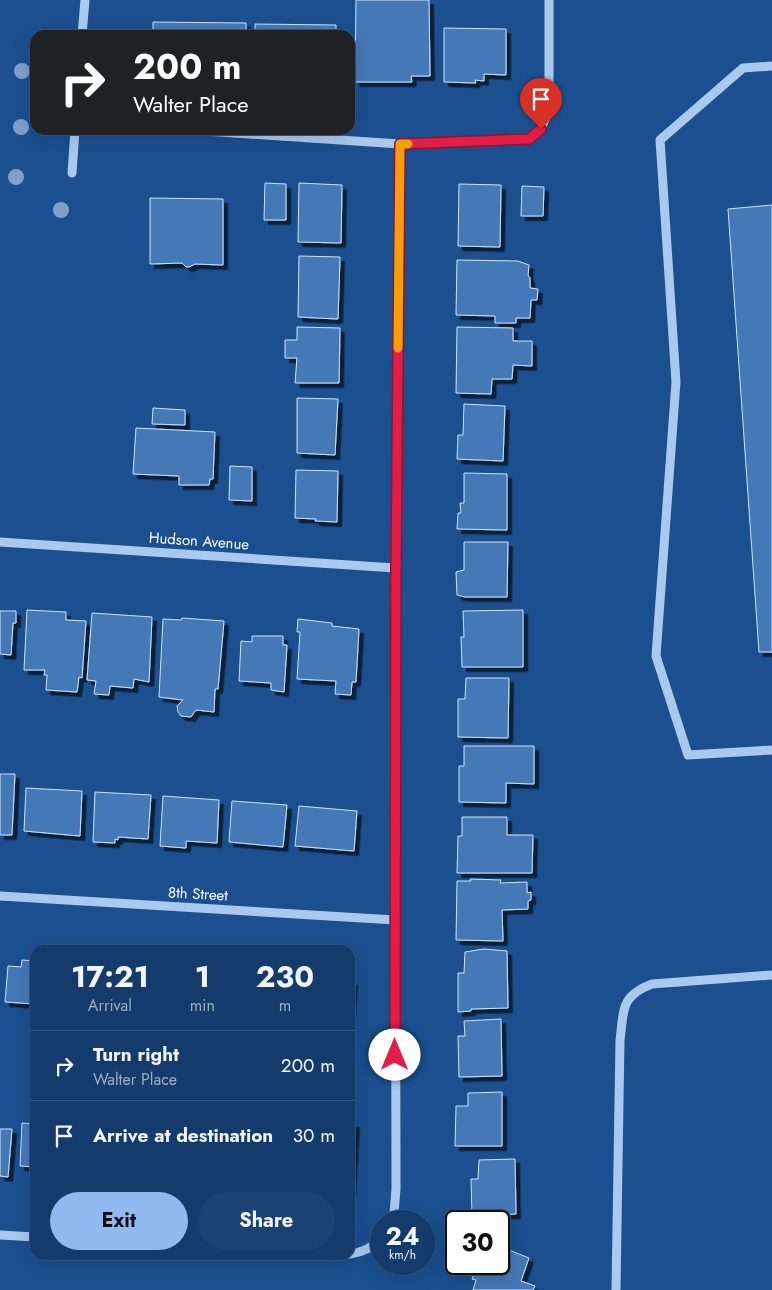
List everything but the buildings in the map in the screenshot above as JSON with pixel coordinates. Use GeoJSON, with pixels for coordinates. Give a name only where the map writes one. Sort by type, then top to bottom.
{"type":"FeatureCollection","features":[{"type":"Feature","properties":{"kind":"street"},"geometry":{"type":"LineString","coordinates":[[82,30],[84,0]]}},
{"type":"Feature","properties":{"kind":"street"},"geometry":{"type":"LineString","coordinates":[[265,135],[400,144],[529,139],[541,129],[549,110],[549,0]]}},
{"type":"Feature","properties":{"kind":"street"},"geometry":{"type":"LineString","coordinates":[[772,66],[743,68],[660,140],[676,382],[656,656],[688,755],[772,750]]}},
{"type":"Feature","properties":{"kind":"street"},"geometry":{"type":"LineString","coordinates":[[72,173],[75,135]]}},
{"type":"Feature","properties":{"kind":"street"},"geometry":{"type":"LineString","coordinates":[[394,1210],[396,1189],[396,568],[400,144]]}},
{"type":"Feature","properties":{"kind":"street","name":"Hudson Avenue"},"geometry":{"type":"LineString","coordinates":[[0,542],[396,568]]}},
{"type":"Feature","properties":{"kind":"street","name":"8th Street"},"geometry":{"type":"LineString","coordinates":[[0,896],[395,920]]}},
{"type":"Feature","properties":{"kind":"street"},"geometry":{"type":"LineString","coordinates":[[616,1290],[620,1040],[625,1002],[639,989],[652,984],[772,975]]}},
{"type":"Feature","properties":{"kind":"street"},"geometry":{"type":"LineString","coordinates":[[0,1235],[30,1237]]}},
{"type":"Feature","properties":{"kind":"street"},"geometry":{"type":"LineString","coordinates":[[355,1254],[363,1252],[370,1247]]}},
{"type":"Feature","properties":{"kind":"slow traffic"},"geometry":{"type":"LineString","coordinates":[[398,348],[400,144],[408,144]]}},
{"type":"Feature","properties":{"kind":"route"},"geometry":{"type":"LineString","coordinates":[[395,1055],[396,568],[400,144],[529,139],[541,129]]}}]}
